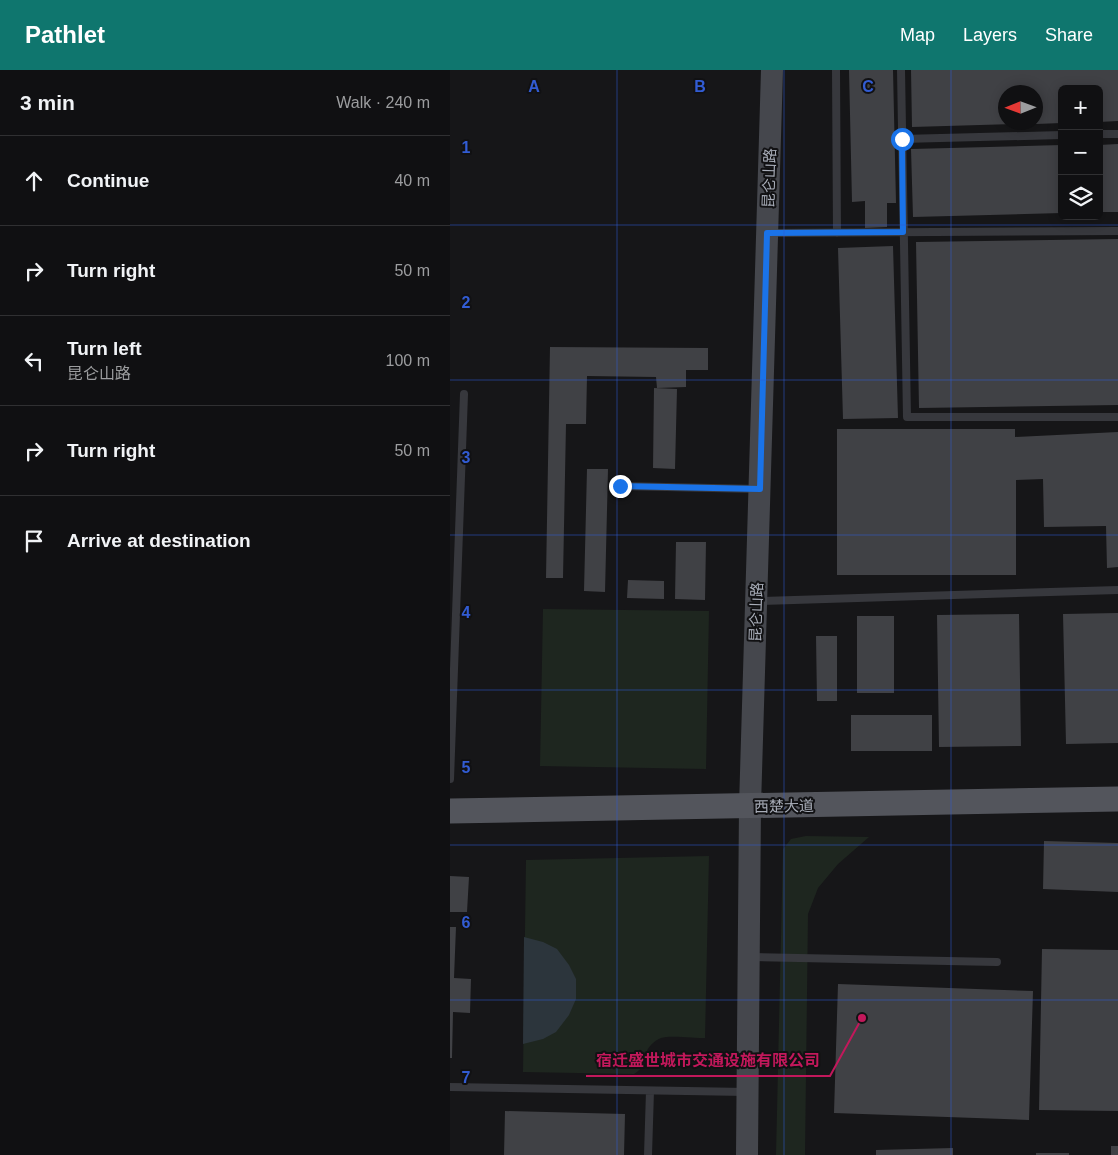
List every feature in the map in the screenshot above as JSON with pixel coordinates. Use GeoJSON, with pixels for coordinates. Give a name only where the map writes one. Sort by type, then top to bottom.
{"type":"FeatureCollection","features":[{"type":"Feature","properties":{"kind":"main road","name":"西楚大道"},"geometry":{"type":"LineString","coordinates":[[450,810],[1118,799]]}},
{"type":"Feature","properties":{"kind":"street","name":"昆仑山路"},"geometry":{"type":"LineString","coordinates":[[747,1155],[750,806],[772,70]]}},
{"type":"Feature","properties":{"kind":"lane"},"geometry":{"type":"LineString","coordinates":[[836,70],[837,233]]}},
{"type":"Feature","properties":{"kind":"lane"},"geometry":{"type":"LineString","coordinates":[[900,70],[907,417],[1118,417]]}},
{"type":"Feature","properties":{"kind":"lane"},"geometry":{"type":"LineString","coordinates":[[1103,134],[1118,134]]}},
{"type":"Feature","properties":{"kind":"lane"},"geometry":{"type":"LineString","coordinates":[[902,139],[1058,135]]}},
{"type":"Feature","properties":{"kind":"lane"},"geometry":{"type":"LineString","coordinates":[[767,233],[1118,231]]}},
{"type":"Feature","properties":{"kind":"lane"},"geometry":{"type":"LineString","coordinates":[[450,780],[464,394]]}},
{"type":"Feature","properties":{"kind":"lane"},"geometry":{"type":"LineString","coordinates":[[620,486],[760,489]]}},
{"type":"Feature","properties":{"kind":"lane"},"geometry":{"type":"LineString","coordinates":[[756,601],[1118,590]]}},
{"type":"Feature","properties":{"kind":"lane"},"geometry":{"type":"LineString","coordinates":[[749,956],[997,962]]}},
{"type":"Feature","properties":{"kind":"lane"},"geometry":{"type":"LineString","coordinates":[[450,1087],[748,1092]]}},
{"type":"Feature","properties":{"kind":"lane"},"geometry":{"type":"LineString","coordinates":[[648,1155],[650,1090]]}},
{"type":"Feature","properties":{"kind":"shaded area"},"geometry":{"type":"Polygon","coordinates":[[[543,609],[709,611],[706,769],[540,766],[543,609]]]}},
{"type":"Feature","properties":{"kind":"shaded area"},"geometry":{"type":"Polygon","coordinates":[[[806,836],[869,837],[838,864],[818,888],[808,914],[805,1155],[776,1155],[783,849],[791,839],[806,836]]]}},
{"type":"Feature","properties":{"kind":"shaded area"},"geometry":{"type":"Polygon","coordinates":[[[709,856],[705,1038],[665,1037],[659,1039],[649,1047],[642,1067],[634,1074],[523,1072],[526,860],[709,856]]]}},
{"type":"Feature","properties":{"kind":"shaded area"},"geometry":{"type":"Polygon","coordinates":[[[524,937],[543,942],[557,949],[569,965],[576,979],[576,999],[569,1015],[556,1032],[543,1039],[523,1044],[524,937]]]}},
{"type":"Feature","properties":{"kind":"building"},"geometry":{"type":"Polygon","coordinates":[[[849,70],[893,70],[896,203],[887,203],[887,227],[865,228],[865,201],[852,202],[849,70]]]}},
{"type":"Feature","properties":{"kind":"building"},"geometry":{"type":"Polygon","coordinates":[[[911,70],[1118,70],[1118,121],[1103,122],[1103,85],[1058,85],[1058,123],[1043,124],[1043,85],[998,85],[998,124],[912,127],[911,70]]]}},
{"type":"Feature","properties":{"kind":"building"},"geometry":{"type":"Polygon","coordinates":[[[1118,144],[1118,212],[1103,212],[1103,145],[1118,144]]]}},
{"type":"Feature","properties":{"kind":"building"},"geometry":{"type":"Polygon","coordinates":[[[1058,145],[1058,213],[913,217],[911,149],[1058,145]]]}},
{"type":"Feature","properties":{"kind":"building"},"geometry":{"type":"Polygon","coordinates":[[[1118,239],[1118,405],[919,408],[916,242],[1118,239]]]}},
{"type":"Feature","properties":{"kind":"building"},"geometry":{"type":"Polygon","coordinates":[[[893,246],[898,418],[843,419],[838,248],[893,246]]]}},
{"type":"Feature","properties":{"kind":"building"},"geometry":{"type":"Polygon","coordinates":[[[550,347],[708,348],[708,370],[686,370],[686,387],[657,388],[656,377],[587,376],[586,424],[566,424],[563,578],[546,578],[550,347]]]}},
{"type":"Feature","properties":{"kind":"building"},"geometry":{"type":"Polygon","coordinates":[[[654,388],[677,389],[675,469],[653,468],[654,388]]]}},
{"type":"Feature","properties":{"kind":"building"},"geometry":{"type":"Polygon","coordinates":[[[837,429],[1015,429],[1015,437],[1118,432],[1118,567],[1107,568],[1106,526],[1044,527],[1043,479],[1016,480],[1016,575],[837,575],[837,429]]]}},
{"type":"Feature","properties":{"kind":"building"},"geometry":{"type":"Polygon","coordinates":[[[587,469],[608,469],[605,592],[584,591],[587,469]]]}},
{"type":"Feature","properties":{"kind":"building"},"geometry":{"type":"Polygon","coordinates":[[[676,542],[706,542],[705,600],[675,599],[676,542]]]}},
{"type":"Feature","properties":{"kind":"building"},"geometry":{"type":"Polygon","coordinates":[[[628,580],[664,581],[664,599],[627,598],[628,580]]]}},
{"type":"Feature","properties":{"kind":"building"},"geometry":{"type":"Polygon","coordinates":[[[1118,613],[1118,743],[1066,744],[1063,614],[1118,613]]]}},
{"type":"Feature","properties":{"kind":"building"},"geometry":{"type":"Polygon","coordinates":[[[1019,614],[1021,746],[939,747],[937,615],[1019,614]]]}},
{"type":"Feature","properties":{"kind":"building"},"geometry":{"type":"Polygon","coordinates":[[[857,616],[894,616],[894,693],[857,693],[857,616]]]}},
{"type":"Feature","properties":{"kind":"building"},"geometry":{"type":"Polygon","coordinates":[[[816,636],[837,636],[837,701],[817,701],[816,636]]]}},
{"type":"Feature","properties":{"kind":"building"},"geometry":{"type":"Polygon","coordinates":[[[851,715],[932,715],[932,751],[851,751],[851,715]]]}},
{"type":"Feature","properties":{"kind":"building"},"geometry":{"type":"Polygon","coordinates":[[[1044,841],[1118,843],[1118,892],[1043,889],[1044,841]]]}},
{"type":"Feature","properties":{"kind":"building"},"geometry":{"type":"Polygon","coordinates":[[[450,876],[469,877],[467,912],[450,912],[450,876]]]}},
{"type":"Feature","properties":{"kind":"building"},"geometry":{"type":"Polygon","coordinates":[[[450,927],[456,927],[454,978],[471,979],[470,1013],[453,1012],[452,1058],[450,1058],[450,927]]]}},
{"type":"Feature","properties":{"kind":"building"},"geometry":{"type":"Polygon","coordinates":[[[1042,949],[1118,950],[1118,1111],[1039,1110],[1042,949]]]}},
{"type":"Feature","properties":{"kind":"building"},"geometry":{"type":"Polygon","coordinates":[[[838,984],[1033,991],[1029,1120],[834,1113],[838,984]]]}},
{"type":"Feature","properties":{"kind":"building"},"geometry":{"type":"Polygon","coordinates":[[[505,1111],[625,1114],[624,1155],[504,1155],[505,1111]]]}},
{"type":"Feature","properties":{"kind":"building"},"geometry":{"type":"Polygon","coordinates":[[[1111,1146],[1118,1146],[1118,1155],[1111,1155],[1111,1146]]]}},
{"type":"Feature","properties":{"kind":"building"},"geometry":{"type":"Polygon","coordinates":[[[953,1148],[953,1155],[876,1155],[876,1150],[953,1148]]]}},
{"type":"Feature","properties":{"kind":"building"},"geometry":{"type":"Polygon","coordinates":[[[1036,1153],[1069,1153],[1069,1155],[1036,1155],[1036,1153]]]}},
{"type":"Feature","properties":{"kind":"place","name":"宿迁盛世城市交通设施有限公司"},"geometry":{"type":"Point","coordinates":[862,1018]}},
{"type":"Feature","properties":{"kind":"route"},"geometry":{"type":"LineString","coordinates":[[620,486],[760,489],[767,233],[903,232],[902,139]]}}]}
